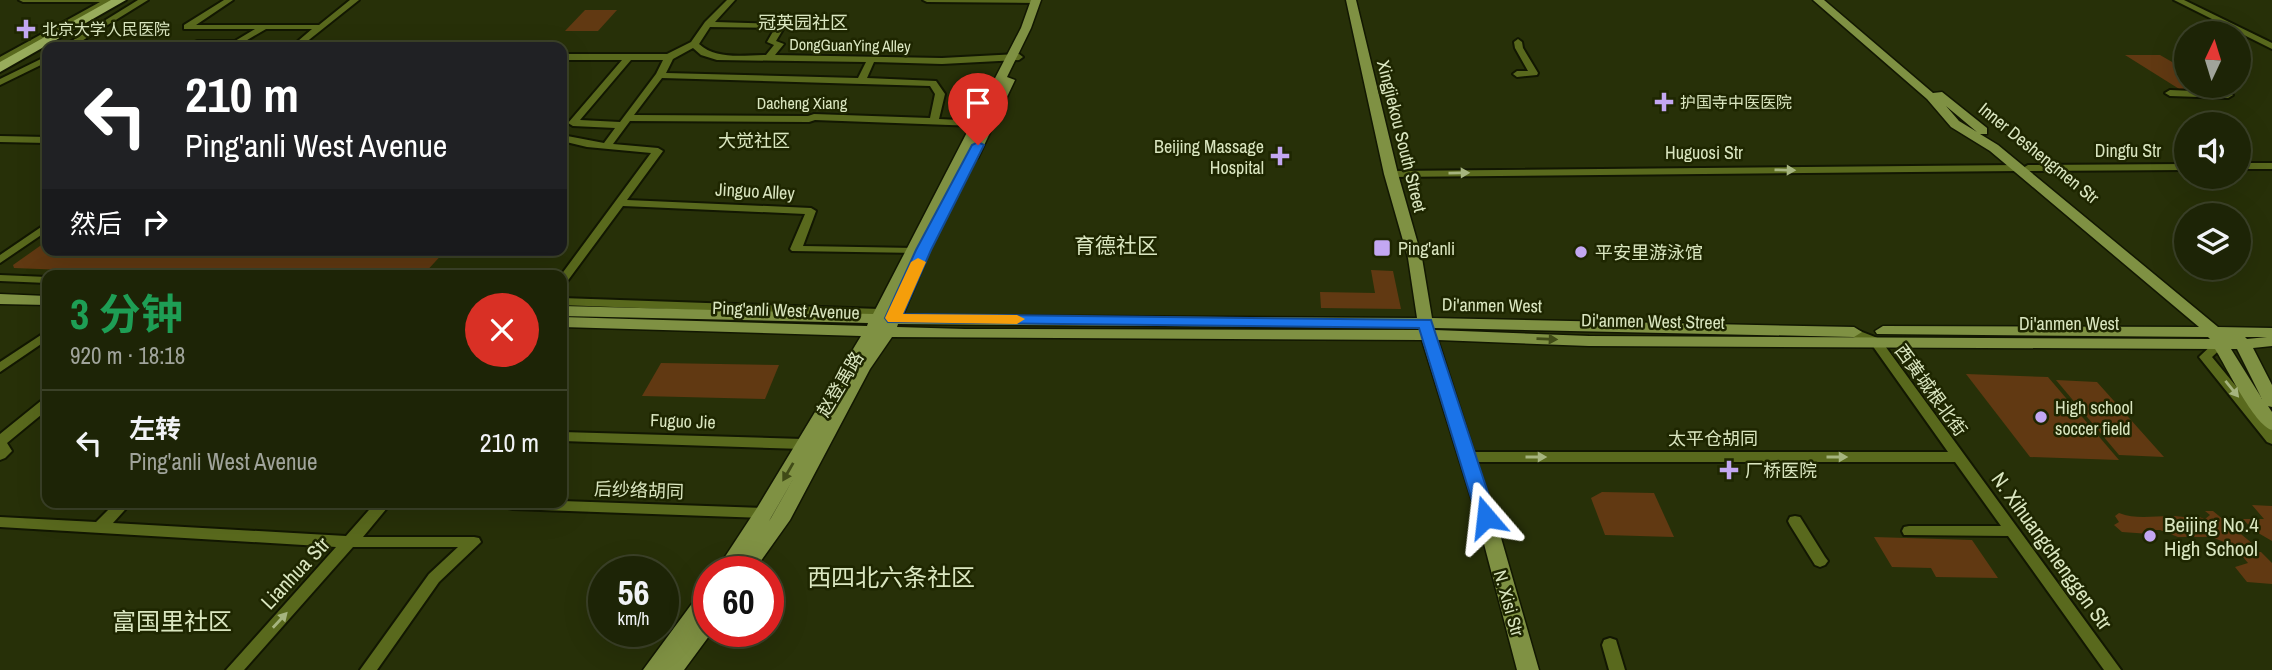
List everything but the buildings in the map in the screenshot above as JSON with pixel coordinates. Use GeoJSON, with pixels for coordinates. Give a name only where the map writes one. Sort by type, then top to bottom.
{"type":"FeatureCollection","features":[{"type":"Feature","properties":{"kind":"highway"},"geometry":{"type":"LineString","coordinates":[[58,42],[128,1]]}},
{"type":"Feature","properties":{"kind":"highway"},"geometry":{"type":"LineString","coordinates":[[50,42],[128,1]]}},
{"type":"Feature","properties":{"kind":"highway"},"geometry":{"type":"LineString","coordinates":[[69,42],[89,24]]}},
{"type":"Feature","properties":{"kind":"highway"},"geometry":{"type":"LineString","coordinates":[[0,68],[42,46]]}},
{"type":"Feature","properties":{"kind":"highway"},"geometry":{"type":"LineString","coordinates":[[0,75],[42,51]]}},
{"type":"Feature","properties":{"kind":"main road","name":"赵登禹路"},"geometry":{"type":"LineString","coordinates":[[735,556],[764,513],[803,444],[882,323],[976,123],[1014,57],[1036,0]]}},
{"type":"Feature","properties":{"kind":"main road"},"geometry":{"type":"LineString","coordinates":[[753,556],[783,514],[862,369],[882,323],[990,124],[1014,57],[1046,0]]}},
{"type":"Feature","properties":{"kind":"main road","name":"Xingjiekou South Street"},"geometry":{"type":"LineString","coordinates":[[1351,0],[1391,174],[1415,258],[1427,329]]}},
{"type":"Feature","properties":{"kind":"main road"},"geometry":{"type":"LineString","coordinates":[[1818,0],[1860,32],[1931,97],[1955,124],[1999,148]]}},
{"type":"Feature","properties":{"kind":"main road","name":"Inner Deshengmen Str"},"geometry":{"type":"LineString","coordinates":[[1827,0],[1860,32],[2221,335]]}},
{"type":"Feature","properties":{"kind":"main road"},"geometry":{"type":"LineString","coordinates":[[0,288],[42,290]]}},
{"type":"Feature","properties":{"kind":"main road"},"geometry":{"type":"LineString","coordinates":[[0,299],[42,301]]}},
{"type":"Feature","properties":{"kind":"main road","name":"Ping'anli West Avenue"},"geometry":{"type":"LineString","coordinates":[[567,311],[882,323]]}},
{"type":"Feature","properties":{"kind":"main road","name":"Ping'anli West Avenue"},"geometry":{"type":"LineString","coordinates":[[567,322],[1427,329]]}},
{"type":"Feature","properties":{"kind":"main road","name":"Di'anmen West"},"geometry":{"type":"LineString","coordinates":[[1427,329],[1852,332]]}},
{"type":"Feature","properties":{"kind":"main road","name":"Di'anmen West Street"},"geometry":{"type":"LineString","coordinates":[[1427,329],[1589,341],[1875,342]]}},
{"type":"Feature","properties":{"kind":"main road","name":"N. Xisi Str"},"geometry":{"type":"LineString","coordinates":[[1427,329],[1468,457],[1528,670]]}},
{"type":"Feature","properties":{"kind":"main road"},"geometry":{"type":"LineString","coordinates":[[1852,332],[2221,335],[2272,332]]}},
{"type":"Feature","properties":{"kind":"main road"},"geometry":{"type":"LineString","coordinates":[[2221,335],[2243,344],[2272,341]]}},
{"type":"Feature","properties":{"kind":"main road"},"geometry":{"type":"LineString","coordinates":[[2221,335],[2254,400],[2272,424]]}},
{"type":"Feature","properties":{"kind":"main road","name":"Di'anmen West"},"geometry":{"type":"LineString","coordinates":[[1875,342],[2221,335]]}},
{"type":"Feature","properties":{"kind":"main road"},"geometry":{"type":"LineString","coordinates":[[2243,344],[2272,401]]}},
{"type":"Feature","properties":{"kind":"main road"},"geometry":{"type":"LineString","coordinates":[[654,670],[693,617]]}},
{"type":"Feature","properties":{"kind":"main road"},"geometry":{"type":"LineString","coordinates":[[672,670],[693,642]]}},
{"type":"Feature","properties":{"kind":"street"},"geometry":{"type":"LineString","coordinates":[[23,0],[109,0]]}},
{"type":"Feature","properties":{"kind":"street"},"geometry":{"type":"LineString","coordinates":[[0,61],[109,0]]}},
{"type":"Feature","properties":{"kind":"street"},"geometry":{"type":"LineString","coordinates":[[72,42],[144,0]]}},
{"type":"Feature","properties":{"kind":"street"},"geometry":{"type":"LineString","coordinates":[[229,0],[187,27],[322,27]]}},
{"type":"Feature","properties":{"kind":"street"},"geometry":{"type":"LineString","coordinates":[[302,42],[355,0]]}},
{"type":"Feature","properties":{"kind":"street"},"geometry":{"type":"LineString","coordinates":[[567,57],[669,57],[694,44],[731,0]]}},
{"type":"Feature","properties":{"kind":"street"},"geometry":{"type":"LineString","coordinates":[[927,0],[1036,0]]}},
{"type":"Feature","properties":{"kind":"street"},"geometry":{"type":"LineString","coordinates":[[2178,0],[2272,46]]}},
{"type":"Feature","properties":{"kind":"street"},"geometry":{"type":"LineString","coordinates":[[709,24],[781,26],[771,42],[780,44],[768,58]]}},
{"type":"Feature","properties":{"kind":"street"},"geometry":{"type":"LineString","coordinates":[[239,42],[266,27]]}},
{"type":"Feature","properties":{"kind":"street"},"geometry":{"type":"LineString","coordinates":[[1517,74],[1534,73],[1518,42]]}},
{"type":"Feature","properties":{"kind":"street","name":"DongGuanYing Alley"},"geometry":{"type":"LineString","coordinates":[[694,44],[704,53],[717,57],[942,61],[1014,57]]}},
{"type":"Feature","properties":{"kind":"street"},"geometry":{"type":"LineString","coordinates":[[607,145],[660,75],[669,57]]}},
{"type":"Feature","properties":{"kind":"street","name":"Dacheng Xiang"},"geometry":{"type":"LineString","coordinates":[[628,58],[573,123],[814,117],[976,123]]}},
{"type":"Feature","properties":{"kind":"street"},"geometry":{"type":"LineString","coordinates":[[861,81],[871,60]]}},
{"type":"Feature","properties":{"kind":"street"},"geometry":{"type":"LineString","coordinates":[[0,82],[42,61]]}},
{"type":"Feature","properties":{"kind":"street"},"geometry":{"type":"LineString","coordinates":[[660,75],[933,83],[940,94],[934,122]]}},
{"type":"Feature","properties":{"kind":"street"},"geometry":{"type":"LineString","coordinates":[[2170,93],[2174,93]]}},
{"type":"Feature","properties":{"kind":"street"},"geometry":{"type":"LineString","coordinates":[[0,139],[42,140]]}},
{"type":"Feature","properties":{"kind":"street"},"geometry":{"type":"LineString","coordinates":[[567,139],[587,144],[658,151],[567,274]]}},
{"type":"Feature","properties":{"kind":"street"},"geometry":{"type":"LineString","coordinates":[[2251,166],[2272,166]]}},
{"type":"Feature","properties":{"kind":"street","name":"Dingfu Str"},"geometry":{"type":"LineString","coordinates":[[2023,168],[2174,167]]}},
{"type":"Feature","properties":{"kind":"street","name":"Huguosi Str"},"geometry":{"type":"LineString","coordinates":[[1391,174],[2023,168]]}},
{"type":"Feature","properties":{"kind":"street","name":"Jinguo Alley"},"geometry":{"type":"LineString","coordinates":[[621,203],[811,211],[796,248],[915,251]]}},
{"type":"Feature","properties":{"kind":"street"},"geometry":{"type":"LineString","coordinates":[[0,260],[42,230]]}},
{"type":"Feature","properties":{"kind":"street"},"geometry":{"type":"LineString","coordinates":[[0,278],[42,280]]}},
{"type":"Feature","properties":{"kind":"street"},"geometry":{"type":"LineString","coordinates":[[567,301],[882,323]]}},
{"type":"Feature","properties":{"kind":"street"},"geometry":{"type":"LineString","coordinates":[[1852,332],[1875,342]]}},
{"type":"Feature","properties":{"kind":"street"},"geometry":{"type":"LineString","coordinates":[[2221,335],[2205,356],[2272,439]]}},
{"type":"Feature","properties":{"kind":"street"},"geometry":{"type":"LineString","coordinates":[[0,368],[42,339]]}},
{"type":"Feature","properties":{"kind":"street","name":"西黄城根北街"},"geometry":{"type":"LineString","coordinates":[[1875,342],[1958,457]]}},
{"type":"Feature","properties":{"kind":"street"},"geometry":{"type":"LineString","coordinates":[[0,455],[5,451],[0,442],[42,407]]}},
{"type":"Feature","properties":{"kind":"street","name":"Fuguo Jie"},"geometry":{"type":"LineString","coordinates":[[567,436],[803,444]]}},
{"type":"Feature","properties":{"kind":"street","name":"太平仓胡同"},"geometry":{"type":"LineString","coordinates":[[1468,457],[1958,457]]}},
{"type":"Feature","properties":{"kind":"street","name":"N. Xihuangchenggen Str"},"geometry":{"type":"LineString","coordinates":[[1958,457],[2113,670]]}},
{"type":"Feature","properties":{"kind":"street","name":"后纱络胡同"},"geometry":{"type":"LineString","coordinates":[[567,506],[764,513]]}},
{"type":"Feature","properties":{"kind":"street"},"geometry":{"type":"LineString","coordinates":[[99,528],[119,508]]}},
{"type":"Feature","properties":{"kind":"street","name":"Lianhua Str"},"geometry":{"type":"LineString","coordinates":[[234,670],[380,508]]}},
{"type":"Feature","properties":{"kind":"street"},"geometry":{"type":"LineString","coordinates":[[1795,521],[1820,561]]}},
{"type":"Feature","properties":{"kind":"street"},"geometry":{"type":"LineString","coordinates":[[0,522],[352,542],[474,542],[434,578],[368,670]]}},
{"type":"Feature","properties":{"kind":"street"},"geometry":{"type":"LineString","coordinates":[[1909,531],[2011,531]]}},
{"type":"Feature","properties":{"kind":"street"},"geometry":{"type":"LineString","coordinates":[[1610,645],[1617,670]]}},
{"type":"Feature","properties":{"kind":"shaded area"},"geometry":{"type":"Polygon","coordinates":[[[585,10],[617,10],[598,31],[565,31],[585,10]]]}},
{"type":"Feature","properties":{"kind":"shaded area"},"geometry":{"type":"Polygon","coordinates":[[[2125,55],[2160,55],[2174,63],[2174,86],[2125,55]]]}},
{"type":"Feature","properties":{"kind":"shaded area"},"geometry":{"type":"Polygon","coordinates":[[[42,245],[42,256],[440,256],[428,270],[64,270],[14,268],[13,265],[42,245]]]}},
{"type":"Feature","properties":{"kind":"shaded area"},"geometry":{"type":"Polygon","coordinates":[[[1371,270],[1393,271],[1401,309],[1321,308],[1320,292],[1375,293],[1371,270]]]}},
{"type":"Feature","properties":{"kind":"shaded area"},"geometry":{"type":"Polygon","coordinates":[[[661,363],[779,365],[765,399],[642,396],[661,363]]]}},
{"type":"Feature","properties":{"kind":"shaded area","name":"High school soccer field"},"geometry":{"type":"Polygon","coordinates":[[[1966,374],[2048,377],[2119,460],[2030,457],[1966,374]]]}},
{"type":"Feature","properties":{"kind":"shaded area"},"geometry":{"type":"Polygon","coordinates":[[[2056,380],[2097,382],[2164,457],[2119,455],[2056,380]]]}},
{"type":"Feature","properties":{"kind":"shaded area"},"geometry":{"type":"Polygon","coordinates":[[[1602,492],[1654,493],[1674,537],[1605,535],[1591,498],[1602,492]]]}},
{"type":"Feature","properties":{"kind":"shaded area"},"geometry":{"type":"Polygon","coordinates":[[[2252,505],[2272,506],[2272,541],[2253,530],[2243,519],[2264,519],[2252,505]]]}},
{"type":"Feature","properties":{"kind":"shaded area"},"geometry":{"type":"Polygon","coordinates":[[[2205,511],[2213,511],[2259,549],[2240,548],[2211,537],[2178,537],[2160,530],[2149,530],[2150,534],[2122,532],[2114,525],[2119,522],[2115,516],[2119,513],[2136,517],[2188,518],[2193,515],[2205,519],[2210,515],[2205,511]]]}},
{"type":"Feature","properties":{"kind":"shaded area"},"geometry":{"type":"Polygon","coordinates":[[[1874,537],[1972,540],[1998,578],[1936,577],[1931,568],[1892,567],[1874,537]]]}},
{"type":"Feature","properties":{"kind":"shaded area"},"geometry":{"type":"Polygon","coordinates":[[[2238,551],[2261,552],[2272,563],[2272,584],[2247,582],[2235,567],[2248,563],[2238,551]]]}},
{"type":"Feature","properties":{"kind":"slow traffic"},"geometry":{"type":"LineString","coordinates":[[918,262],[893,318],[1017,319]]}},
{"type":"Feature","properties":{"kind":"place","name":"北京大学人民医院"},"geometry":{"type":"Point","coordinates":[26,29]}},
{"type":"Feature","properties":{"kind":"place","name":"护国寺中医医院"},"geometry":{"type":"Point","coordinates":[1664,102]}},
{"type":"Feature","properties":{"kind":"place","name":"Beijing Massage Hospital"},"geometry":{"type":"Point","coordinates":[1280,156]}},
{"type":"Feature","properties":{"kind":"place","name":"Ping'anli"},"geometry":{"type":"Point","coordinates":[1382,248]}},
{"type":"Feature","properties":{"kind":"place","name":"平安里游泳馆"},"geometry":{"type":"Point","coordinates":[1581,252]}},
{"type":"Feature","properties":{"kind":"place","name":"High school soccer field"},"geometry":{"type":"Point","coordinates":[2041,417]}},
{"type":"Feature","properties":{"kind":"place","name":"厂桥医院"},"geometry":{"type":"Point","coordinates":[1729,470]}},
{"type":"Feature","properties":{"kind":"place","name":"Beijing No.4 High School"},"geometry":{"type":"Point","coordinates":[2150,536]}},
{"type":"Feature","properties":{"kind":"district","name":"冠英园社区"},"geometry":{"type":"Point","coordinates":[803,22]}},
{"type":"Feature","properties":{"kind":"district","name":"大觉社区"},"geometry":{"type":"Point","coordinates":[754,140]}},
{"type":"Feature","properties":{"kind":"district","name":"育德社区"},"geometry":{"type":"Point","coordinates":[1116,245]}},
{"type":"Feature","properties":{"kind":"district","name":"西四北六条社区"},"geometry":{"type":"Point","coordinates":[891,577]}},
{"type":"Feature","properties":{"kind":"district","name":"富国里社区"},"geometry":{"type":"Point","coordinates":[172,621]}},
{"type":"Feature","properties":{"kind":"route"},"geometry":{"type":"LineString","coordinates":[[978,145],[923,250],[893,318],[1425,323],[1486,517]]}}]}
